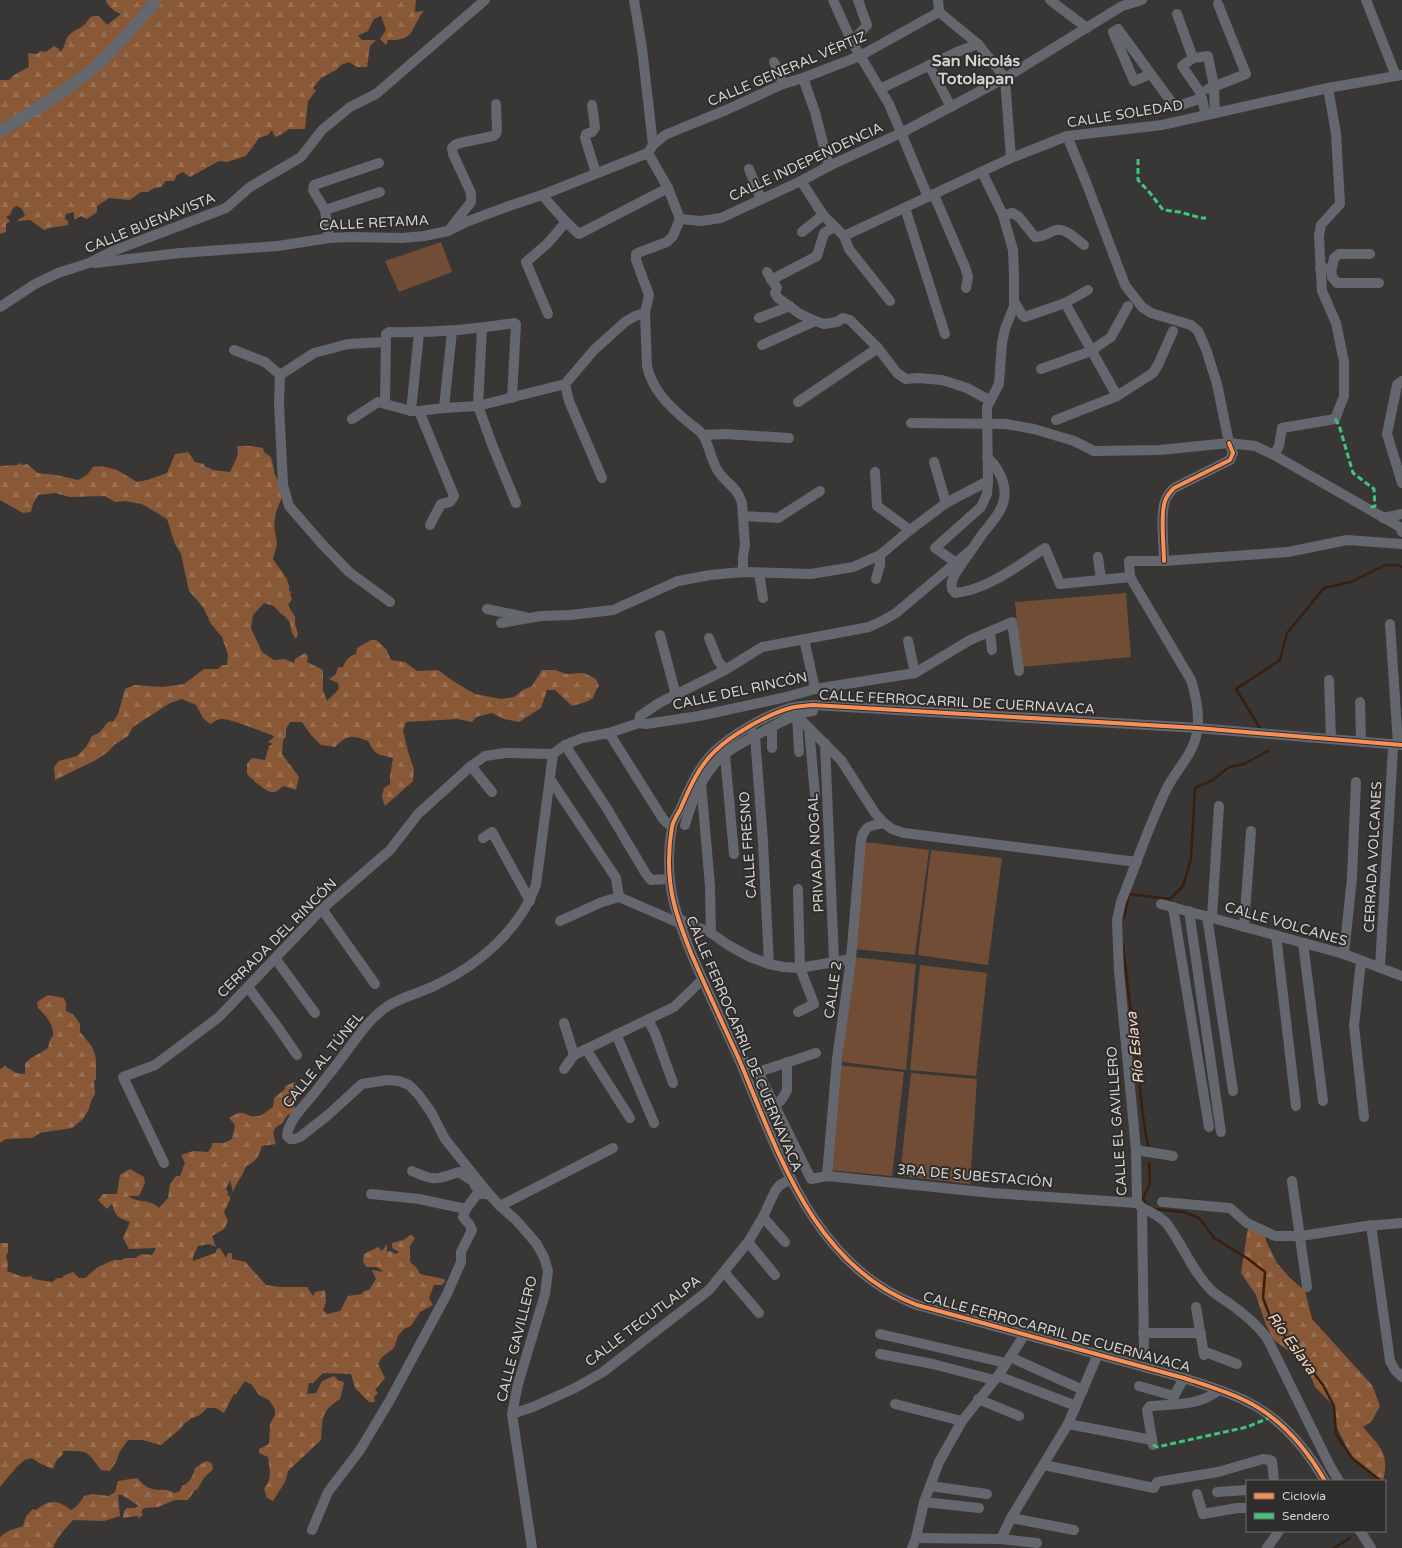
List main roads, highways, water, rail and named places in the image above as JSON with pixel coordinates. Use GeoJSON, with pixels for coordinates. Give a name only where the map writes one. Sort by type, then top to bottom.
{"type":"FeatureCollection","features":[{"type":"Feature","properties":{"kind":"waterway","name":"Río Eslava"},"geometry":{"type":"LineString","coordinates":[[1260,728],[1236,689],[1280,660],[1287,633],[1324,588],[1351,582],[1385,565],[1398,565],[1402,567]]}},
{"type":"Feature","properties":{"kind":"waterway","name":"Río Eslava"},"geometry":{"type":"LineString","coordinates":[[1124,918],[1129,894],[1170,899],[1183,886],[1191,859],[1195,788],[1213,780],[1229,767],[1244,764],[1268,751]]}},
{"type":"Feature","properties":{"kind":"waterway","name":"Río Eslava"},"geometry":{"type":"LineString","coordinates":[[1123,945],[1143,1115],[1149,1149]]}},
{"type":"Feature","properties":{"kind":"waterway","name":"Río Eslava"},"geometry":{"type":"LineString","coordinates":[[1148,1208],[1143,1198],[1150,1184],[1149,1163]]}},
{"type":"Feature","properties":{"kind":"waterway","name":"Río Eslava"},"geometry":{"type":"LineString","coordinates":[[1153,1209],[1184,1212],[1199,1218],[1214,1238],[1247,1258],[1265,1272],[1263,1298],[1271,1319],[1323,1385],[1334,1406],[1336,1434],[1352,1458],[1380,1480]]}},
{"type":"Feature","properties":{"kind":"waterway","name":"Río Eslava"},"geometry":{"type":"LineString","coordinates":[[1334,1548],[1350,1538]]}},
{"type":"Feature","properties":{"kind":"district","name":"San Nicolás Totolapan"},"geometry":{"type":"Point","coordinates":[976,70]}}]}
